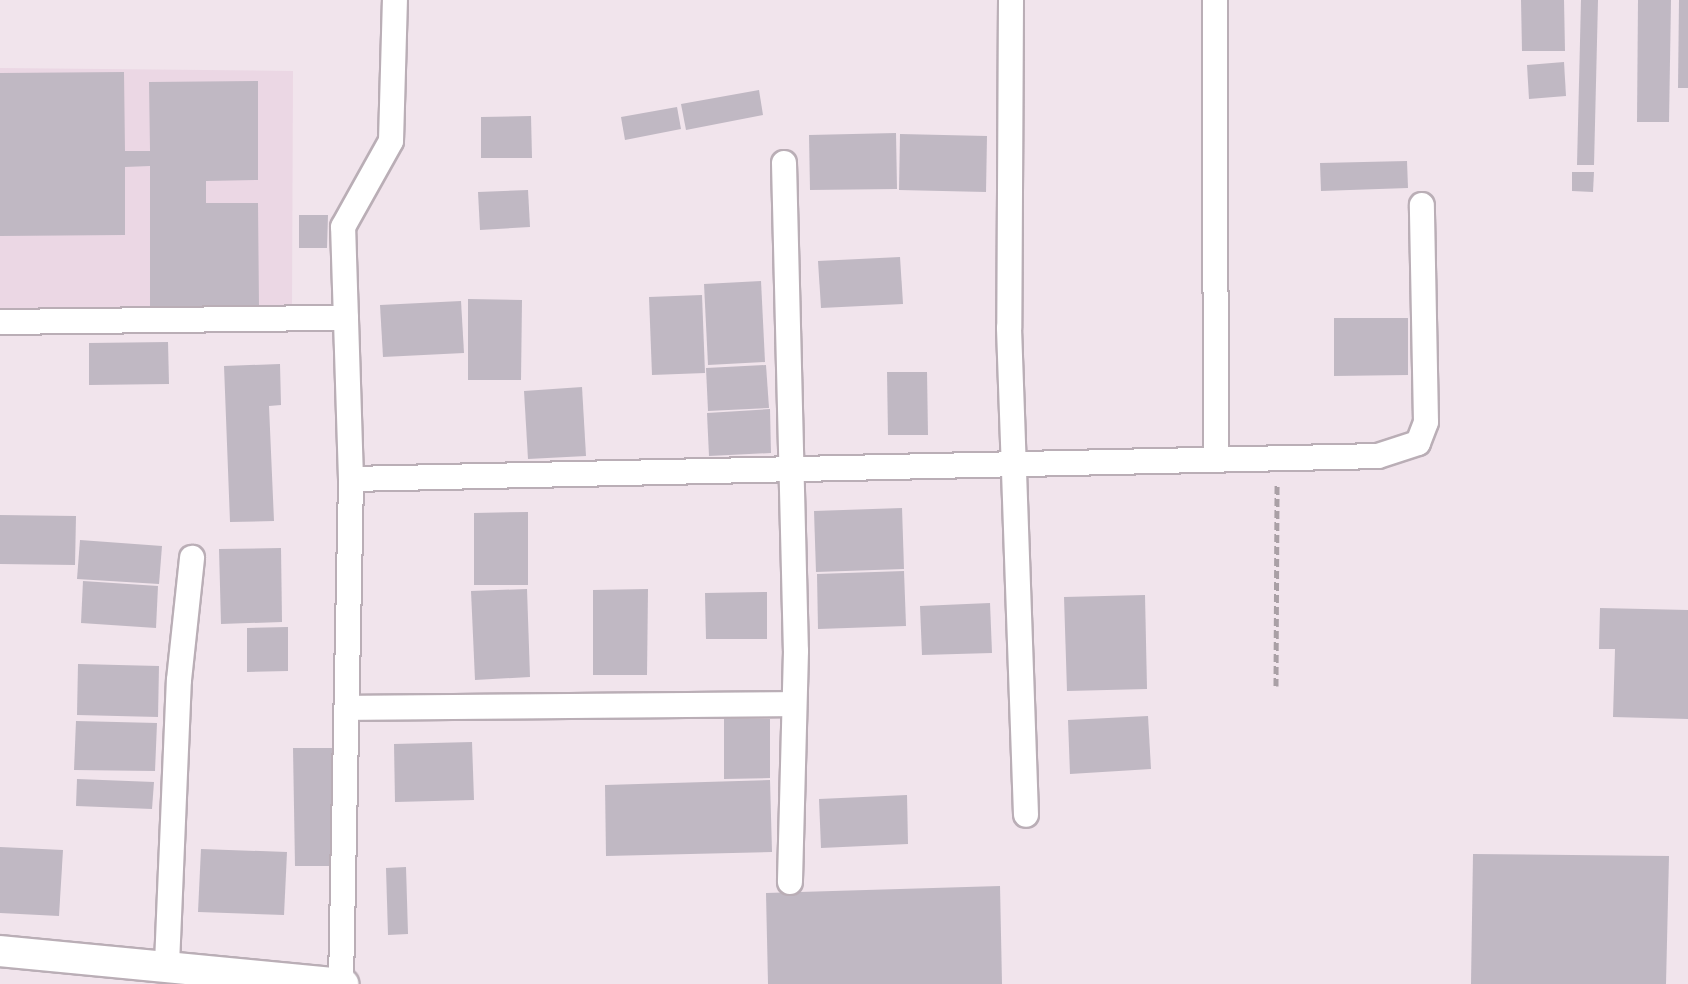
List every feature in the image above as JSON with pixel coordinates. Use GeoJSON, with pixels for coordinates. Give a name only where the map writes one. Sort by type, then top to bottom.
{"type":"FeatureCollection","features":[{"type":"Feature","properties":{"kind":"street"},"geometry":{"type":"LineString","coordinates":[[0,951],[167,964],[342,983],[351,479],[343,227],[391,141],[395,0]]}},
{"type":"Feature","properties":{"kind":"street"},"geometry":{"type":"LineString","coordinates":[[1011,0],[1007,198],[1026,815]]}},
{"type":"Feature","properties":{"kind":"street"},"geometry":{"type":"LineString","coordinates":[[1215,0],[1216,455]]}},
{"type":"Feature","properties":{"kind":"street"},"geometry":{"type":"LineString","coordinates":[[784,163],[791,472],[790,882]]}},
{"type":"Feature","properties":{"kind":"street"},"geometry":{"type":"LineString","coordinates":[[351,479],[1017,466],[1216,455],[1378,456],[1418,443],[1424,434],[1422,205]]}},
{"type":"Feature","properties":{"kind":"street"},"geometry":{"type":"LineString","coordinates":[[0,322],[346,318]]}},
{"type":"Feature","properties":{"kind":"street"},"geometry":{"type":"LineString","coordinates":[[167,964],[179,680],[192,558]]}},
{"type":"Feature","properties":{"kind":"street"},"geometry":{"type":"LineString","coordinates":[[348,708],[792,704]]}},
{"type":"Feature","properties":{"kind":"path"},"geometry":{"type":"LineString","coordinates":[[1276,686],[1277,455]]}},
{"type":"Feature","properties":{"kind":"shaded area"},"geometry":{"type":"Polygon","coordinates":[[[0,68],[293,71],[292,308],[0,314],[0,68]]]}},
{"type":"Feature","properties":{"kind":"building"},"geometry":{"type":"Polygon","coordinates":[[[1521,0],[1564,0],[1565,51],[1522,51],[1521,0]]]}},
{"type":"Feature","properties":{"kind":"building"},"geometry":{"type":"Polygon","coordinates":[[[1581,0],[1598,0],[1594,165],[1577,165],[1581,0]]]}},
{"type":"Feature","properties":{"kind":"building"},"geometry":{"type":"Polygon","coordinates":[[[1638,0],[1671,0],[1669,122],[1637,122],[1638,0]]]}},
{"type":"Feature","properties":{"kind":"building"},"geometry":{"type":"Polygon","coordinates":[[[1679,0],[1688,0],[1688,88],[1678,88],[1679,0]]]}},
{"type":"Feature","properties":{"kind":"building"},"geometry":{"type":"Polygon","coordinates":[[[1564,62],[1566,96],[1529,99],[1527,65],[1564,62]]]}},
{"type":"Feature","properties":{"kind":"building"},"geometry":{"type":"Polygon","coordinates":[[[124,72],[125,151],[150,151],[149,82],[258,81],[258,180],[206,181],[206,203],[258,203],[259,306],[150,308],[150,166],[125,167],[125,235],[0,236],[0,73],[124,72]]]}},
{"type":"Feature","properties":{"kind":"building"},"geometry":{"type":"Polygon","coordinates":[[[759,90],[763,115],[686,130],[681,104],[759,90]]]}},
{"type":"Feature","properties":{"kind":"building"},"geometry":{"type":"Polygon","coordinates":[[[677,107],[681,129],[625,140],[621,117],[677,107]]]}},
{"type":"Feature","properties":{"kind":"building"},"geometry":{"type":"Polygon","coordinates":[[[531,116],[532,158],[481,158],[481,117],[531,116]]]}},
{"type":"Feature","properties":{"kind":"building"},"geometry":{"type":"Polygon","coordinates":[[[896,133],[897,189],[810,190],[809,135],[896,133]]]}},
{"type":"Feature","properties":{"kind":"building"},"geometry":{"type":"Polygon","coordinates":[[[900,134],[987,136],[986,192],[899,190],[900,134]]]}},
{"type":"Feature","properties":{"kind":"building"},"geometry":{"type":"Polygon","coordinates":[[[1407,161],[1408,188],[1321,191],[1320,163],[1407,161]]]}},
{"type":"Feature","properties":{"kind":"building"},"geometry":{"type":"Polygon","coordinates":[[[1572,172],[1594,172],[1593,192],[1572,191],[1572,172]]]}},
{"type":"Feature","properties":{"kind":"building"},"geometry":{"type":"Polygon","coordinates":[[[528,190],[530,227],[480,230],[478,192],[528,190]]]}},
{"type":"Feature","properties":{"kind":"building"},"geometry":{"type":"Polygon","coordinates":[[[299,215],[328,215],[327,248],[299,248],[299,215]]]}},
{"type":"Feature","properties":{"kind":"building"},"geometry":{"type":"Polygon","coordinates":[[[900,257],[903,304],[821,308],[818,261],[900,257]]]}},
{"type":"Feature","properties":{"kind":"building"},"geometry":{"type":"Polygon","coordinates":[[[761,281],[765,362],[708,365],[704,284],[761,281]]]}},
{"type":"Feature","properties":{"kind":"building"},"geometry":{"type":"Polygon","coordinates":[[[702,295],[705,373],[652,375],[649,297],[702,295]]]}},
{"type":"Feature","properties":{"kind":"building"},"geometry":{"type":"Polygon","coordinates":[[[468,299],[522,300],[521,380],[468,380],[468,299]]]}},
{"type":"Feature","properties":{"kind":"building"},"geometry":{"type":"Polygon","coordinates":[[[461,301],[464,353],[383,357],[380,305],[461,301]]]}},
{"type":"Feature","properties":{"kind":"building"},"geometry":{"type":"Polygon","coordinates":[[[1334,318],[1408,318],[1408,375],[1334,376],[1334,318]]]}},
{"type":"Feature","properties":{"kind":"building"},"geometry":{"type":"Polygon","coordinates":[[[168,342],[169,384],[89,385],[89,343],[168,342]]]}},
{"type":"Feature","properties":{"kind":"building"},"geometry":{"type":"Polygon","coordinates":[[[280,364],[281,405],[269,406],[274,521],[230,522],[224,366],[280,364]]]}},
{"type":"Feature","properties":{"kind":"building"},"geometry":{"type":"Polygon","coordinates":[[[766,365],[769,408],[708,411],[706,368],[766,365]]]}},
{"type":"Feature","properties":{"kind":"building"},"geometry":{"type":"Polygon","coordinates":[[[887,372],[927,372],[928,435],[888,435],[887,372]]]}},
{"type":"Feature","properties":{"kind":"building"},"geometry":{"type":"Polygon","coordinates":[[[582,387],[586,456],[528,459],[524,391],[582,387]]]}},
{"type":"Feature","properties":{"kind":"building"},"geometry":{"type":"Polygon","coordinates":[[[770,409],[771,453],[709,456],[707,413],[770,409]]]}},
{"type":"Feature","properties":{"kind":"building"},"geometry":{"type":"Polygon","coordinates":[[[902,508],[904,569],[816,572],[814,511],[902,508]]]}},
{"type":"Feature","properties":{"kind":"building"},"geometry":{"type":"Polygon","coordinates":[[[528,512],[528,585],[474,585],[474,513],[528,512]]]}},
{"type":"Feature","properties":{"kind":"building"},"geometry":{"type":"Polygon","coordinates":[[[0,515],[76,516],[75,565],[0,564],[0,515]]]}},
{"type":"Feature","properties":{"kind":"building"},"geometry":{"type":"Polygon","coordinates":[[[80,540],[162,546],[159,584],[77,579],[80,540]]]}},
{"type":"Feature","properties":{"kind":"building"},"geometry":{"type":"Polygon","coordinates":[[[281,548],[282,622],[221,624],[219,549],[281,548]]]}},
{"type":"Feature","properties":{"kind":"building"},"geometry":{"type":"Polygon","coordinates":[[[904,571],[906,626],[818,629],[817,574],[904,571]]]}},
{"type":"Feature","properties":{"kind":"building"},"geometry":{"type":"Polygon","coordinates":[[[83,581],[158,586],[156,628],[81,623],[83,581]]]}},
{"type":"Feature","properties":{"kind":"building"},"geometry":{"type":"Polygon","coordinates":[[[527,589],[530,677],[475,680],[471,591],[527,589]]]}},
{"type":"Feature","properties":{"kind":"building"},"geometry":{"type":"Polygon","coordinates":[[[648,589],[647,675],[593,675],[593,590],[648,589]]]}},
{"type":"Feature","properties":{"kind":"building"},"geometry":{"type":"Polygon","coordinates":[[[767,592],[767,639],[706,639],[705,593],[767,592]]]}},
{"type":"Feature","properties":{"kind":"building"},"geometry":{"type":"Polygon","coordinates":[[[1145,595],[1147,689],[1067,691],[1064,597],[1145,595]]]}},
{"type":"Feature","properties":{"kind":"building"},"geometry":{"type":"Polygon","coordinates":[[[990,603],[992,653],[922,655],[920,606],[990,603]]]}},
{"type":"Feature","properties":{"kind":"building"},"geometry":{"type":"Polygon","coordinates":[[[1600,608],[1688,610],[1688,719],[1613,717],[1615,649],[1599,649],[1600,608]]]}},
{"type":"Feature","properties":{"kind":"building"},"geometry":{"type":"Polygon","coordinates":[[[288,627],[288,671],[247,672],[247,628],[288,627]]]}},
{"type":"Feature","properties":{"kind":"building"},"geometry":{"type":"Polygon","coordinates":[[[78,664],[159,666],[158,717],[77,715],[78,664]]]}},
{"type":"Feature","properties":{"kind":"building"},"geometry":{"type":"Polygon","coordinates":[[[1148,716],[1151,769],[1070,774],[1068,720],[1148,716]]]}},
{"type":"Feature","properties":{"kind":"building"},"geometry":{"type":"Polygon","coordinates":[[[724,719],[770,719],[770,778],[724,779],[724,719]]]}},
{"type":"Feature","properties":{"kind":"building"},"geometry":{"type":"Polygon","coordinates":[[[76,721],[157,723],[155,771],[74,770],[76,721]]]}},
{"type":"Feature","properties":{"kind":"building"},"geometry":{"type":"Polygon","coordinates":[[[472,742],[474,800],[395,802],[394,744],[472,742]]]}},
{"type":"Feature","properties":{"kind":"building"},"geometry":{"type":"Polygon","coordinates":[[[293,748],[337,748],[339,866],[295,866],[293,748]]]}},
{"type":"Feature","properties":{"kind":"building"},"geometry":{"type":"Polygon","coordinates":[[[77,779],[154,782],[152,809],[76,806],[77,779]]]}},
{"type":"Feature","properties":{"kind":"building"},"geometry":{"type":"Polygon","coordinates":[[[770,780],[772,852],[606,856],[605,785],[770,780]]]}},
{"type":"Feature","properties":{"kind":"building"},"geometry":{"type":"Polygon","coordinates":[[[907,795],[908,844],[821,848],[819,799],[907,795]]]}},
{"type":"Feature","properties":{"kind":"building"},"geometry":{"type":"Polygon","coordinates":[[[0,847],[63,850],[59,916],[0,913],[0,847]]]}},
{"type":"Feature","properties":{"kind":"building"},"geometry":{"type":"Polygon","coordinates":[[[201,849],[287,852],[284,915],[198,912],[201,849]]]}},
{"type":"Feature","properties":{"kind":"building"},"geometry":{"type":"Polygon","coordinates":[[[1473,854],[1669,856],[1666,984],[1471,984],[1473,854]]]}},
{"type":"Feature","properties":{"kind":"building"},"geometry":{"type":"Polygon","coordinates":[[[406,867],[408,934],[388,935],[386,868],[406,867]]]}},
{"type":"Feature","properties":{"kind":"building"},"geometry":{"type":"Polygon","coordinates":[[[1000,886],[1002,984],[768,984],[766,893],[1000,886]]]}}]}
